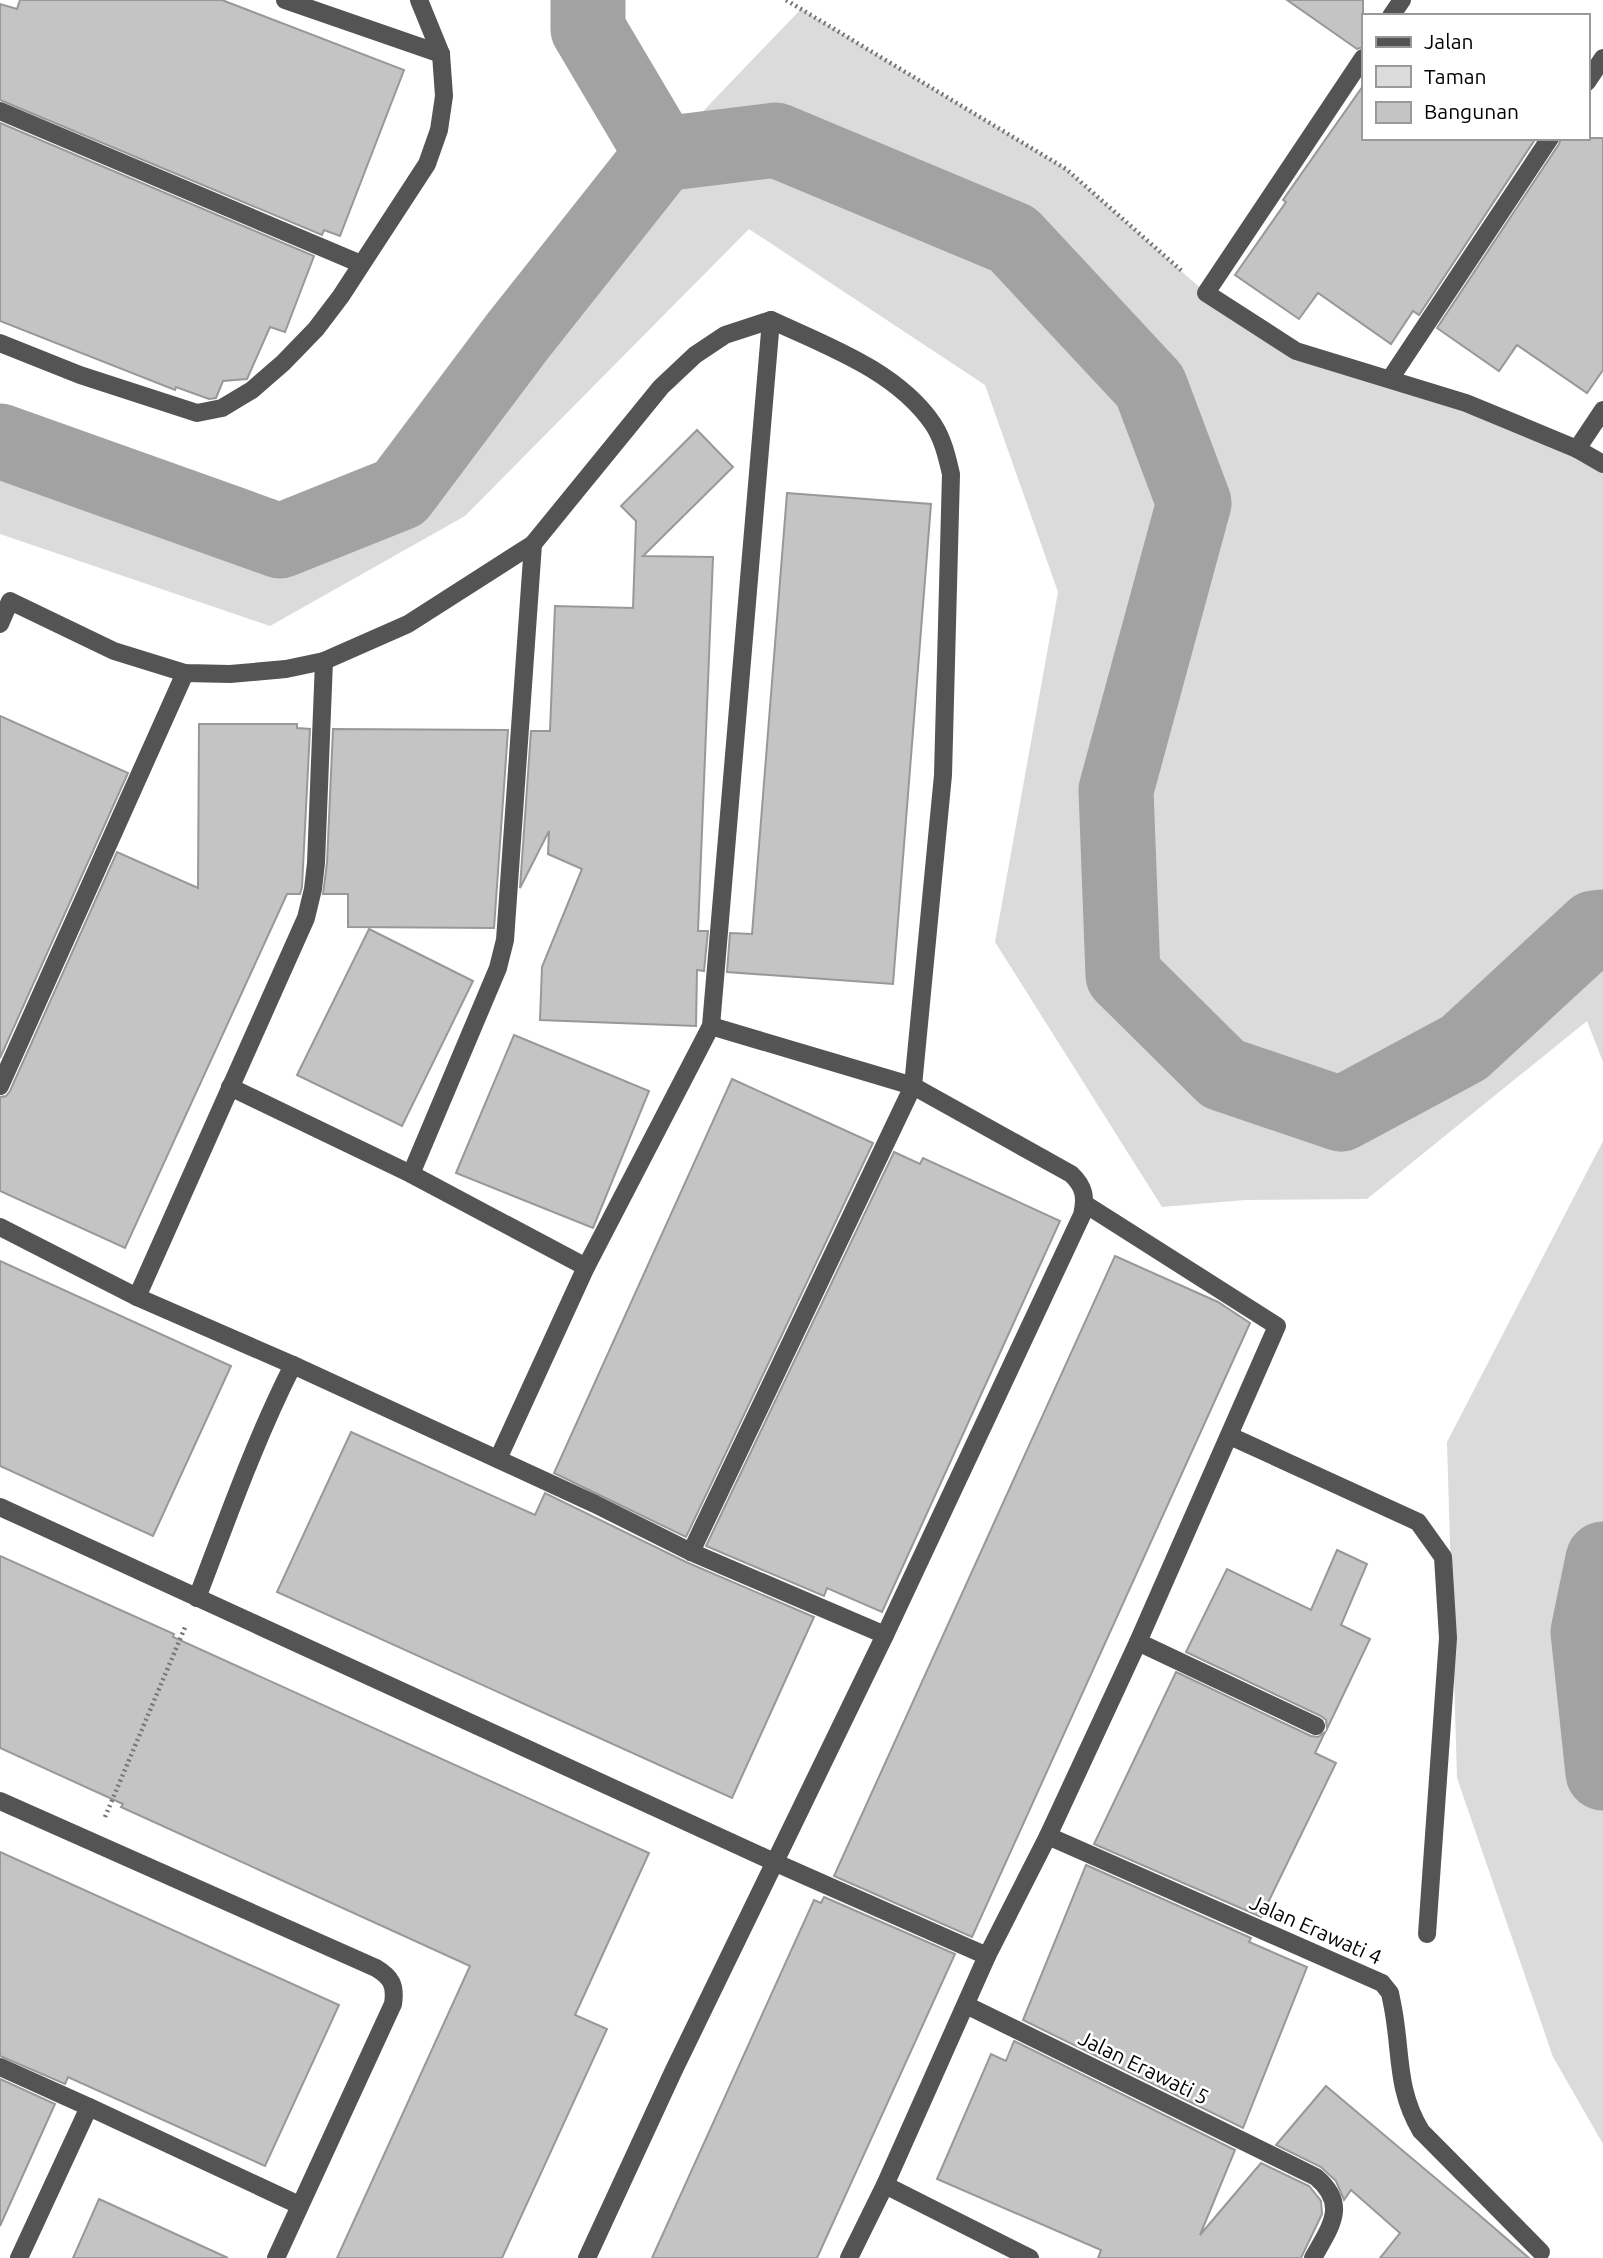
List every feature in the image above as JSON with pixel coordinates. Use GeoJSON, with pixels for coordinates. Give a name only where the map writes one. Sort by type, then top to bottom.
{"type":"FeatureCollection","features":[{"type":"Feature","properties":{"kind":"street"},"geometry":{"type":"LineString","coordinates":[[285,0],[441,54]]}},
{"type":"Feature","properties":{"kind":"street"},"geometry":{"type":"LineString","coordinates":[[0,343],[80,375],[197,413],[222,408],[252,390],[283,363],[316,328],[427,164],[439,130],[443,96],[441,54],[419,0]]}},
{"type":"Feature","properties":{"kind":"street"},"geometry":{"type":"LineString","coordinates":[[1589,79],[1603,58]]}},
{"type":"Feature","properties":{"kind":"street"},"geometry":{"type":"LineString","coordinates":[[1362,59],[1206,293],[1296,351],[1466,403],[1577,449],[1603,464]]}},
{"type":"Feature","properties":{"kind":"street"},"geometry":{"type":"LineString","coordinates":[[0,111],[361,264]]}},
{"type":"Feature","properties":{"kind":"street"},"geometry":{"type":"LineString","coordinates":[[1390,379],[1549,140]]}},
{"type":"Feature","properties":{"kind":"street"},"geometry":{"type":"LineString","coordinates":[[498,1459],[586,1267],[711,1026],[771,320]]}},
{"type":"Feature","properties":{"kind":"street"},"geometry":{"type":"LineString","coordinates":[[0,624],[10,601],[114,651],[185,673],[230,674],[324,661],[408,624],[533,544],[661,387],[695,355],[725,335],[771,320],[855,360],[887,380],[915,403],[933,424],[944,446],[951,474],[943,775],[913,1086],[691,1552]]}},
{"type":"Feature","properties":{"kind":"street"},"geometry":{"type":"LineString","coordinates":[[1577,449],[1603,410]]}},
{"type":"Feature","properties":{"kind":"street"},"geometry":{"type":"LineString","coordinates":[[411,1174],[498,968],[505,940],[533,544]]}},
{"type":"Feature","properties":{"kind":"street"},"geometry":{"type":"LineString","coordinates":[[137,1297],[306,918],[313,890],[324,661]]}},
{"type":"Feature","properties":{"kind":"street"},"geometry":{"type":"LineString","coordinates":[[0,1086],[185,673]]}},
{"type":"Feature","properties":{"kind":"street"},"geometry":{"type":"LineString","coordinates":[[587,2258],[774,1862],[886,1634],[1085,1204],[1084,1192],[1071,1174],[913,1086],[711,1026]]}},
{"type":"Feature","properties":{"kind":"street"},"geometry":{"type":"LineString","coordinates":[[230,1087],[411,1174],[586,1267]]}},
{"type":"Feature","properties":{"kind":"street"},"geometry":{"type":"LineString","coordinates":[[849,2258],[885,2185],[987,1956],[1048,1836],[1138,1642],[1277,1326],[1085,1204]]}},
{"type":"Feature","properties":{"kind":"street"},"geometry":{"type":"LineString","coordinates":[[0,1227],[137,1297],[498,1459],[691,1552],[886,1634]]}},
{"type":"Feature","properties":{"kind":"street"},"geometry":{"type":"LineString","coordinates":[[197,1598],[237,1491],[293,1365]]}},
{"type":"Feature","properties":{"kind":"street"},"geometry":{"type":"LineString","coordinates":[[1230,1436],[1418,1522],[1443,1557],[1448,1637],[1427,1934]]}},
{"type":"Feature","properties":{"kind":"street"},"geometry":{"type":"LineString","coordinates":[[0,1507],[774,1862],[987,1956]]}},
{"type":"Feature","properties":{"kind":"street"},"geometry":{"type":"LineString","coordinates":[[1138,1642],[1316,1726]]}},
{"type":"Feature","properties":{"kind":"street"},"geometry":{"type":"LineString","coordinates":[[0,1801],[376,1968],[393,1982],[393,2004],[276,2258]]}},
{"type":"Feature","properties":{"kind":"street","name":"Jalan Erawati 4"},"geometry":{"type":"LineString","coordinates":[[1048,1836],[1382,1983],[1390,1993],[1403,2088],[1409,2110],[1421,2131],[1541,2252]]}},
{"type":"Feature","properties":{"kind":"street","name":"Jalan Erawati 5"},"geometry":{"type":"LineString","coordinates":[[966,2006],[1303,2170],[1327,2186],[1334,2198],[1335,2211],[1332,2224],[1313,2258]]}},
{"type":"Feature","properties":{"kind":"street"},"geometry":{"type":"LineString","coordinates":[[0,2067],[299,2205]]}},
{"type":"Feature","properties":{"kind":"street"},"geometry":{"type":"LineString","coordinates":[[19,2258],[89,2107]]}},
{"type":"Feature","properties":{"kind":"street"},"geometry":{"type":"LineString","coordinates":[[885,2185],[1030,2258]]}},
{"type":"Feature","properties":{"kind":"path"},"geometry":{"type":"LineString","coordinates":[[786,0],[1066,169],[1206,293]]}},
{"type":"Feature","properties":{"kind":"path"},"geometry":{"type":"LineString","coordinates":[[94,1842],[197,1598]]}},
{"type":"Feature","properties":{"kind":"green space"},"geometry":{"type":"Polygon","coordinates":[[[801,9],[1066,169],[1206,293],[1296,351],[1390,379],[1603,464],[1603,1062],[1587,1021],[1367,1199],[1245,1200],[1162,1207],[995,942],[1058,592],[985,385],[749,229],[465,516],[270,626],[0,534],[0,441],[280,541],[400,493],[509,328],[662,154],[801,9]]]}},
{"type":"Feature","properties":{"kind":"green space"},"geometry":{"type":"Polygon","coordinates":[[[1603,1141],[1603,2144],[1553,2057],[1457,1778],[1447,1442],[1603,1141]]]}},
{"type":"Feature","properties":{"kind":"building"},"geometry":{"type":"Polygon","coordinates":[[[20,0],[222,0],[404,70],[340,236],[324,230],[322,235],[0,100],[0,4],[17,9],[20,0]]]}},
{"type":"Feature","properties":{"kind":"building"},"geometry":{"type":"Polygon","coordinates":[[[1287,0],[1363,0],[1362,47],[1357,49],[1287,0]]]}},
{"type":"Feature","properties":{"kind":"building"},"geometry":{"type":"Polygon","coordinates":[[[1362,87],[1362,140],[1535,140],[1419,315],[1413,311],[1391,344],[1318,293],[1299,319],[1235,275],[1286,202],[1283,200],[1362,87]]]}},
{"type":"Feature","properties":{"kind":"building"},"geometry":{"type":"Polygon","coordinates":[[[0,123],[314,256],[285,332],[270,327],[247,379],[223,381],[216,398],[209,399],[176,387],[175,390],[0,321],[0,123]]]}},
{"type":"Feature","properties":{"kind":"building"},"geometry":{"type":"Polygon","coordinates":[[[1603,138],[1603,370],[1587,393],[1517,345],[1499,371],[1437,328],[1560,140],[1603,138]]]}},
{"type":"Feature","properties":{"kind":"building"},"geometry":{"type":"Polygon","coordinates":[[[697,430],[733,467],[643,556],[713,557],[698,931],[708,931],[704,971],[697,970],[696,1026],[540,1020],[542,967],[582,869],[548,854],[549,831],[520,888],[531,731],[550,731],[555,606],[633,608],[636,521],[621,506],[697,430]]]}},
{"type":"Feature","properties":{"kind":"building"},"geometry":{"type":"Polygon","coordinates":[[[787,493],[931,504],[893,984],[727,972],[730,933],[752,934],[787,493]]]}},
{"type":"Feature","properties":{"kind":"building"},"geometry":{"type":"Polygon","coordinates":[[[0,716],[128,773],[0,1058],[0,716]]]}},
{"type":"Feature","properties":{"kind":"building"},"geometry":{"type":"Polygon","coordinates":[[[199,724],[297,724],[297,728],[310,729],[302,887],[300,894],[287,894],[125,1248],[0,1191],[0,1097],[6,1096],[10,1091],[117,852],[198,888],[199,724]]]}},
{"type":"Feature","properties":{"kind":"building"},"geometry":{"type":"Polygon","coordinates":[[[333,729],[508,730],[494,928],[348,927],[348,894],[323,894],[327,863],[333,729]]]}},
{"type":"Feature","properties":{"kind":"building"},"geometry":{"type":"Polygon","coordinates":[[[369,929],[473,981],[402,1126],[297,1075],[369,929]]]}},
{"type":"Feature","properties":{"kind":"building"},"geometry":{"type":"Polygon","coordinates":[[[514,1035],[649,1091],[593,1228],[456,1173],[514,1035]]]}},
{"type":"Feature","properties":{"kind":"building"},"geometry":{"type":"Polygon","coordinates":[[[732,1079],[873,1143],[686,1537],[554,1473],[732,1079]]]}},
{"type":"Feature","properties":{"kind":"building"},"geometry":{"type":"Polygon","coordinates":[[[894,1152],[920,1164],[923,1158],[1060,1221],[882,1612],[827,1588],[824,1596],[706,1546],[894,1152]]]}},
{"type":"Feature","properties":{"kind":"building"},"geometry":{"type":"Polygon","coordinates":[[[1115,1256],[1218,1302],[1250,1323],[972,1937],[834,1876],[1115,1256]]]}},
{"type":"Feature","properties":{"kind":"building"},"geometry":{"type":"Polygon","coordinates":[[[0,1261],[231,1366],[153,1536],[0,1466],[0,1261]]]}},
{"type":"Feature","properties":{"kind":"building"},"geometry":{"type":"Polygon","coordinates":[[[351,1432],[535,1515],[545,1493],[686,1562],[814,1617],[732,1798],[277,1592],[351,1432]]]}},
{"type":"Feature","properties":{"kind":"building"},"geometry":{"type":"Polygon","coordinates":[[[1337,1550],[1367,1564],[1341,1625],[1370,1639],[1327,1729],[1326,1720],[1321,1716],[1186,1652],[1227,1569],[1311,1610],[1337,1550]]]}},
{"type":"Feature","properties":{"kind":"building"},"geometry":{"type":"Polygon","coordinates":[[[0,1556],[649,1853],[575,2015],[607,2029],[502,2258],[337,2258],[470,1966],[121,1807],[123,1804],[0,1748],[0,1556]]]}},
{"type":"Feature","properties":{"kind":"building"},"geometry":{"type":"Polygon","coordinates":[[[1176,1672],[1311,1736],[1318,1737],[1325,1732],[1315,1753],[1336,1763],[1261,1917],[1094,1844],[1176,1672]]]}},
{"type":"Feature","properties":{"kind":"building"},"geometry":{"type":"Polygon","coordinates":[[[0,1852],[339,2005],[265,2166],[68,2077],[65,2084],[0,2056],[0,1852]]]}},
{"type":"Feature","properties":{"kind":"building"},"geometry":{"type":"Polygon","coordinates":[[[1086,1865],[1251,1938],[1249,1942],[1307,1967],[1243,2128],[1023,2020],[1086,1865]]]}},
{"type":"Feature","properties":{"kind":"building"},"geometry":{"type":"Polygon","coordinates":[[[824,1897],[955,1954],[817,2258],[652,2258],[814,1900],[821,1903],[824,1897]]]}},
{"type":"Feature","properties":{"kind":"building"},"geometry":{"type":"Polygon","coordinates":[[[1014,2041],[1235,2150],[1200,2235],[1261,2163],[1309,2186],[1321,2201],[1322,2214],[1301,2258],[1098,2258],[1101,2250],[937,2179],[991,2054],[1006,2061],[1014,2041]]]}},
{"type":"Feature","properties":{"kind":"building"},"geometry":{"type":"Polygon","coordinates":[[[0,2079],[55,2104],[0,2226],[0,2079]]]}},
{"type":"Feature","properties":{"kind":"building"},"geometry":{"type":"Polygon","coordinates":[[[1326,2086],[1529,2258],[1380,2258],[1400,2233],[1351,2190],[1344,2200],[1336,2181],[1321,2167],[1276,2145],[1326,2086]]]}},
{"type":"Feature","properties":{"kind":"building"},"geometry":{"type":"Polygon","coordinates":[[[99,2199],[228,2258],[73,2258],[99,2199]]]}},
{"type":"Feature","properties":{"kind":"waterway"},"geometry":{"type":"LineString","coordinates":[[588,0],[588,29],[662,154],[776,140],[1013,239],[1150,386],[1194,503],[1116,790],[1123,975],[1223,1074],[1341,1114],[1464,1048],[1594,928],[1603,927]]}},
{"type":"Feature","properties":{"kind":"waterway"},"geometry":{"type":"LineString","coordinates":[[0,441],[280,541],[400,493],[517,337],[662,154]]}},
{"type":"Feature","properties":{"kind":"waterway"},"geometry":{"type":"LineString","coordinates":[[1603,1559],[1588,1632],[1603,1773]]}}]}
